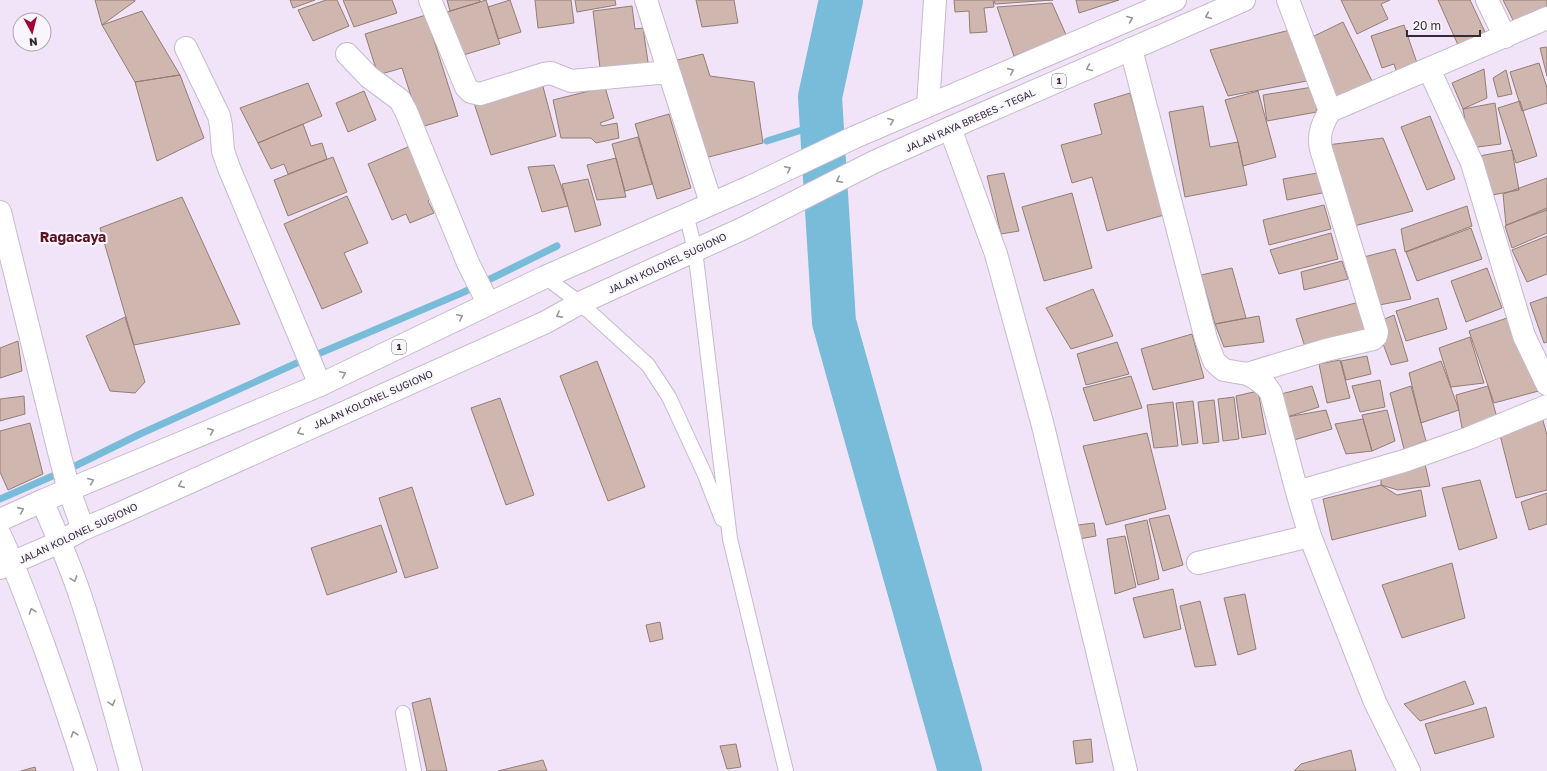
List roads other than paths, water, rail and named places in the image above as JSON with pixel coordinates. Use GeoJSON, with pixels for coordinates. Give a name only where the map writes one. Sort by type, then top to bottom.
{"type":"FeatureCollection","features":[{"type":"Feature","properties":{"kind":"main road"},"geometry":{"type":"LineString","coordinates":[[430,0],[466,87],[472,92],[480,94],[551,73],[571,81],[669,72]]}},
{"type":"Feature","properties":{"kind":"main road"},"geometry":{"type":"LineString","coordinates":[[646,0],[711,203]]}},
{"type":"Feature","properties":{"kind":"main road"},"geometry":{"type":"LineString","coordinates":[[928,106],[935,0]]}},
{"type":"Feature","properties":{"kind":"main road","name":"1"},"geometry":{"type":"LineString","coordinates":[[0,520],[42,501],[66,477],[316,377],[486,298],[545,276],[752,186],[855,137],[1175,0]]}},
{"type":"Feature","properties":{"kind":"main road","name":"JALAN RAYA BREBES - TEGAL"},"geometry":{"type":"LineString","coordinates":[[744,228],[874,162],[1244,0]]}},
{"type":"Feature","properties":{"kind":"main road"},"geometry":{"type":"LineString","coordinates":[[1288,0],[1330,111]]}},
{"type":"Feature","properties":{"kind":"main road"},"geometry":{"type":"LineString","coordinates":[[1487,0],[1505,37]]}},
{"type":"Feature","properties":{"kind":"main road"},"geometry":{"type":"LineString","coordinates":[[1247,374],[1326,350],[1373,339],[1376,336],[1377,332],[1321,149],[1320,136],[1323,123],[1330,111],[1547,18]]}},
{"type":"Feature","properties":{"kind":"main road"},"geometry":{"type":"LineString","coordinates":[[186,48],[219,116],[223,151],[229,168],[316,377]]}},
{"type":"Feature","properties":{"kind":"main road"},"geometry":{"type":"LineString","coordinates":[[1131,49],[1206,339],[1214,361],[1224,370],[1247,374],[1260,381],[1271,394],[1310,536],[1374,702],[1409,771]]}},
{"type":"Feature","properties":{"kind":"main road"},"geometry":{"type":"LineString","coordinates":[[347,54],[369,77],[400,100],[406,111],[468,263],[486,298]]}},
{"type":"Feature","properties":{"kind":"main road"},"geometry":{"type":"LineString","coordinates":[[1429,69],[1472,163],[1524,336],[1547,384]]}},
{"type":"Feature","properties":{"kind":"main road"},"geometry":{"type":"LineString","coordinates":[[950,128],[996,254],[1042,422],[1126,771]]}},
{"type":"Feature","properties":{"kind":"main road"},"geometry":{"type":"LineString","coordinates":[[1,223],[66,477],[83,529]]}},
{"type":"Feature","properties":{"kind":"main road","name":"JALAN KOLONEL SUGIONO"},"geometry":{"type":"LineString","coordinates":[[6,565],[60,542],[83,529],[546,322],[580,303],[744,228]]}},
{"type":"Feature","properties":{"kind":"main road"},"geometry":{"type":"LineString","coordinates":[[1297,492],[1404,461],[1468,438],[1547,406]]}},
{"type":"Feature","properties":{"kind":"main road"},"geometry":{"type":"LineString","coordinates":[[42,501],[60,542],[81,598],[131,771]]}},
{"type":"Feature","properties":{"kind":"main road"},"geometry":{"type":"LineString","coordinates":[[0,535],[6,565],[30,606],[70,718],[86,771]]}},
{"type":"Feature","properties":{"kind":"main road"},"geometry":{"type":"LineString","coordinates":[[1198,563],[1310,536]]}},
{"type":"Feature","properties":{"kind":"lane"},"geometry":{"type":"LineString","coordinates":[[686,214],[695,250],[730,539],[786,771]]}},
{"type":"Feature","properties":{"kind":"lane"},"geometry":{"type":"LineString","coordinates":[[545,276],[580,303],[648,365],[669,397],[705,475],[730,539]]}},
{"type":"Feature","properties":{"kind":"lane"},"geometry":{"type":"LineString","coordinates":[[403,713],[414,771]]}},
{"type":"Feature","properties":{"kind":"waterway"},"geometry":{"type":"LineString","coordinates":[[841,0],[820,97],[834,322],[960,771]]}},
{"type":"Feature","properties":{"kind":"waterway"},"geometry":{"type":"LineString","coordinates":[[767,141],[821,124]]}},
{"type":"Feature","properties":{"kind":"waterway"},"geometry":{"type":"LineString","coordinates":[[0,499],[73,467],[140,434],[299,362],[464,292],[557,246]]}},
{"type":"Feature","properties":{"kind":"district","name":"Ragacaya"},"geometry":{"type":"Point","coordinates":[73,237]}}]}
